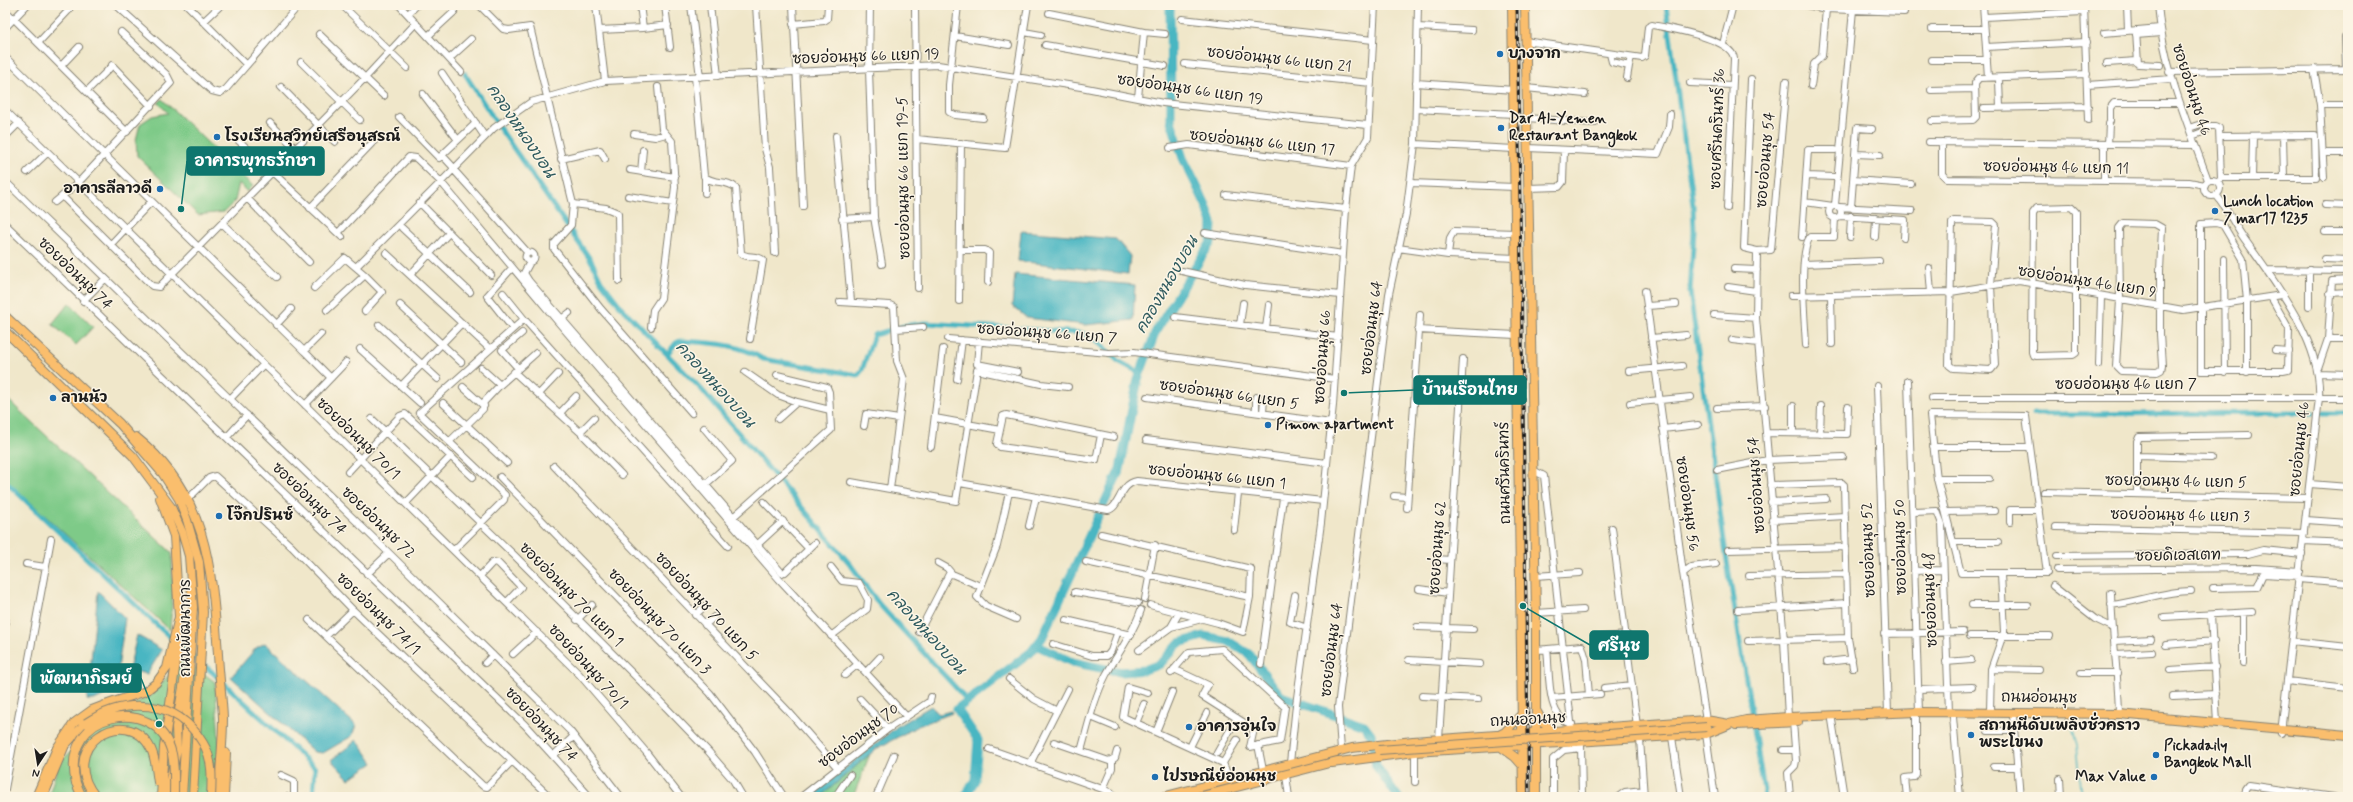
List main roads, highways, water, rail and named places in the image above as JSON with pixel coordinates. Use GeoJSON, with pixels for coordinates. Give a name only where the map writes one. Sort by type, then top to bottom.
{"type":"FeatureCollection","features":[{"type":"Feature","properties":{"kind":"main road","name":"ถนนศรีนครินทร์"},"geometry":{"type":"LineString","coordinates":[[1512,5],[1522,714],[1521,746],[1523,766],[1523,797]]}},
{"type":"Feature","properties":{"kind":"main road","name":"ถนนศรีนครินทร์"},"geometry":{"type":"LineString","coordinates":[[1524,5],[1536,613],[1536,797]]}},
{"type":"Feature","properties":{"kind":"main road"},"geometry":{"type":"LineString","coordinates":[[1516,271],[1530,270]]}},
{"type":"Feature","properties":{"kind":"main road","name":"ถนนพัฒนาการ"},"geometry":{"type":"LineString","coordinates":[[5,316],[120,424],[163,474],[179,499],[194,540],[202,585],[200,688],[193,797]]}},
{"type":"Feature","properties":{"kind":"main road","name":"ถนนพัฒนาการ"},"geometry":{"type":"LineString","coordinates":[[5,331],[133,456],[155,483],[171,507],[182,532],[189,556],[193,607],[188,661],[189,685],[182,797]]}},
{"type":"Feature","properties":{"kind":"main road"},"geometry":{"type":"LineString","coordinates":[[120,424],[148,447],[166,465],[178,480],[204,539],[209,562],[223,718],[218,797]]}},
{"type":"Feature","properties":{"kind":"main road"},"geometry":{"type":"LineString","coordinates":[[155,483],[174,536],[179,621],[164,747],[160,797]]}},
{"type":"Feature","properties":{"kind":"main road"},"geometry":{"type":"LineString","coordinates":[[36,797],[41,789],[57,748],[74,723],[98,707],[146,691],[163,674],[175,651]]}},
{"type":"Feature","properties":{"kind":"main road"},"geometry":{"type":"LineString","coordinates":[[168,797],[170,780],[177,750],[176,727],[188,661]]}},
{"type":"Feature","properties":{"kind":"main road"},"geometry":{"type":"LineString","coordinates":[[220,672],[226,699],[225,797]]}},
{"type":"Feature","properties":{"kind":"main road"},"geometry":{"type":"LineString","coordinates":[[43,797],[65,745],[86,723],[100,713],[129,705],[154,707],[175,716],[188,726],[204,743],[211,767],[211,797]]}},
{"type":"Feature","properties":{"kind":"main road"},"geometry":{"type":"LineString","coordinates":[[1536,711],[1542,723],[1555,732]]}},
{"type":"Feature","properties":{"kind":"main road"},"geometry":{"type":"LineString","coordinates":[[1498,735],[1505,732],[1522,714]]}},
{"type":"Feature","properties":{"kind":"main road","name":"ถนนอ่อนนุช"},"geometry":{"type":"LineString","coordinates":[[1330,754],[1423,746],[1548,740],[1729,724],[1888,715],[2013,714],[2119,716],[2282,731],[2348,735]]}},
{"type":"Feature","properties":{"kind":"main road","name":"ถนนอ่อนนุช"},"geometry":{"type":"LineString","coordinates":[[1790,720],[1832,720],[1888,715]]}},
{"type":"Feature","properties":{"kind":"main road"},"geometry":{"type":"LineString","coordinates":[[82,797],[76,783],[73,768],[74,758],[82,738],[89,730],[106,719],[127,717],[143,720],[167,742],[172,754],[174,797]]}},
{"type":"Feature","properties":{"kind":"main road"},"geometry":{"type":"LineString","coordinates":[[1572,727],[1568,736],[1579,745]]}},
{"type":"Feature","properties":{"kind":"main road","name":"ถนนอ่อนนุช"},"geometry":{"type":"LineString","coordinates":[[1162,797],[1341,750],[1395,742],[1498,735],[1521,735],[1555,732],[1572,727],[1706,727]]}},
{"type":"Feature","properties":{"kind":"main road","name":"ถนนอ่อนนุช"},"geometry":{"type":"LineString","coordinates":[[1332,763],[1415,752],[1555,744],[1579,745],[1672,737],[1706,727]]}},
{"type":"Feature","properties":{"kind":"main road"},"geometry":{"type":"LineString","coordinates":[[96,797],[84,778],[82,766],[84,754],[91,743],[101,734],[122,729],[139,736],[148,744],[156,764],[160,797]]}},
{"type":"Feature","properties":{"kind":"main road","name":"ถนนอ่อนนุช"},"geometry":{"type":"LineString","coordinates":[[2282,731],[2348,740]]}},
{"type":"Feature","properties":{"kind":"main road"},"geometry":{"type":"LineString","coordinates":[[1480,737],[1486,742],[1481,748]]}},
{"type":"Feature","properties":{"kind":"main road"},"geometry":{"type":"LineString","coordinates":[[1536,767],[1544,748],[1555,744]]}},
{"type":"Feature","properties":{"kind":"main road"},"geometry":{"type":"LineString","coordinates":[[1500,747],[1516,757],[1523,766]]}},
{"type":"Feature","properties":{"kind":"main road","name":"ถนนอ่อนนุช"},"geometry":{"type":"LineString","coordinates":[[1198,797],[1332,763],[1362,752]]}},
{"type":"Feature","properties":{"kind":"water"},"geometry":{"type":"Polygon","coordinates":[[[1021,231],[1116,239],[1130,256],[1128,274],[1018,261],[1021,231]]]}},
{"type":"Feature","properties":{"kind":"water"},"geometry":{"type":"Polygon","coordinates":[[[1015,274],[1135,285],[1133,320],[1086,325],[1027,318],[1012,306],[1015,274]]]}},
{"type":"Feature","properties":{"kind":"water"},"geometry":{"type":"Polygon","coordinates":[[[98,591],[125,618],[115,690],[94,700],[87,700],[98,591]]]}},
{"type":"Feature","properties":{"kind":"water"},"geometry":{"type":"Polygon","coordinates":[[[137,635],[162,650],[147,674],[129,670],[137,635]]]}},
{"type":"Feature","properties":{"kind":"water"},"geometry":{"type":"Polygon","coordinates":[[[265,643],[356,725],[352,736],[323,753],[314,752],[231,677],[256,648],[265,643]]]}},
{"type":"Feature","properties":{"kind":"water"},"geometry":{"type":"Polygon","coordinates":[[[931,706],[939,714],[951,711],[952,713],[918,726],[876,749],[820,797],[809,797],[899,725],[931,706]]]}},
{"type":"Feature","properties":{"kind":"water"},"geometry":{"type":"Polygon","coordinates":[[[357,740],[373,763],[349,779],[331,760],[357,740]]]}},
{"type":"Feature","properties":{"kind":"waterway","name":"คลองหนองบอน"},"geometry":{"type":"LineString","coordinates":[[965,797],[975,780],[978,740],[957,709],[1031,652],[1042,638],[1120,469],[1138,379],[1156,331],[1211,242],[1212,223],[1206,205],[1183,158],[1171,121],[1170,5]]}},
{"type":"Feature","properties":{"kind":"waterway"},"geometry":{"type":"LineString","coordinates":[[1666,5],[1693,205],[1694,231],[1690,292],[1726,555],[1765,797]]}},
{"type":"Feature","properties":{"kind":"waterway","name":"คลองหนองบอน"},"geometry":{"type":"LineString","coordinates":[[465,74],[501,130],[592,262],[601,281],[621,307],[702,390],[850,564],[879,604],[967,700]]}},
{"type":"Feature","properties":{"kind":"waterway"},"geometry":{"type":"LineString","coordinates":[[668,353],[676,343],[680,341],[712,343],[744,350],[763,359],[858,375],[862,370],[874,335],[907,325],[925,323],[1082,333],[1096,340],[1118,361],[1140,373]]}},
{"type":"Feature","properties":{"kind":"waterway"},"geometry":{"type":"LineString","coordinates":[[2034,414],[2313,413]]}},
{"type":"Feature","properties":{"kind":"waterway"},"geometry":{"type":"LineString","coordinates":[[2322,413],[2348,413]]}},
{"type":"Feature","properties":{"kind":"waterway"},"geometry":{"type":"LineString","coordinates":[[5,481],[161,629],[212,672],[315,768],[313,797]]}},
{"type":"Feature","properties":{"kind":"waterway"},"geometry":{"type":"LineString","coordinates":[[1036,645],[1072,662],[1121,672],[1144,670],[1160,664],[1179,643],[1203,636],[1228,641],[1249,654],[1281,696],[1364,725],[1371,734],[1376,766],[1398,797]]}},
{"type":"Feature","properties":{"kind":"waterway"},"geometry":{"type":"LineString","coordinates":[[2064,721],[2073,729],[2077,745],[2082,797]]}},
{"type":"Feature","properties":{"kind":"railway"},"geometry":{"type":"LineString","coordinates":[[1517,5],[1529,797]]}},
{"type":"Feature","properties":{"kind":"place","name":"บางจาก"},"geometry":{"type":"Point","coordinates":[1500,54]}},
{"type":"Feature","properties":{"kind":"place","name":"Dar Al-Yemen Restaurant Bangkok"},"geometry":{"type":"Point","coordinates":[1501,128]}},
{"type":"Feature","properties":{"kind":"place","name":"โรงเรียนสุวิทย์เสรีอนุสรณ์"},"geometry":{"type":"Point","coordinates":[217,137]}},
{"type":"Feature","properties":{"kind":"place","name":"อาคารลีลาวดี"},"geometry":{"type":"Point","coordinates":[160,189]}},
{"type":"Feature","properties":{"kind":"place","name":"อาคารพุทธรักษา"},"geometry":{"type":"Point","coordinates":[181,209]}},
{"type":"Feature","properties":{"kind":"place","name":"Lunch location 7 mar17 1235"},"geometry":{"type":"Point","coordinates":[2215,211]}},
{"type":"Feature","properties":{"kind":"place","name":"บ้านเรือนไทย"},"geometry":{"type":"Point","coordinates":[1344,393]}},
{"type":"Feature","properties":{"kind":"place","name":"ลานนัว"},"geometry":{"type":"Point","coordinates":[53,398]}},
{"type":"Feature","properties":{"kind":"place","name":"Pimon apartment"},"geometry":{"type":"Point","coordinates":[1268,425]}},
{"type":"Feature","properties":{"kind":"place","name":"โจ๊กปรินซ์"},"geometry":{"type":"Point","coordinates":[219,516]}},
{"type":"Feature","properties":{"kind":"place","name":"ศรีนุช"},"geometry":{"type":"Point","coordinates":[1523,606]}},
{"type":"Feature","properties":{"kind":"place","name":"พัฒนาภิรมย์"},"geometry":{"type":"Point","coordinates":[159,724]}},
{"type":"Feature","properties":{"kind":"place","name":"อาคารอุ่นใจ"},"geometry":{"type":"Point","coordinates":[1189,727]}},
{"type":"Feature","properties":{"kind":"place","name":"สถานนีดับเพลิงชั่วคราว พระโขนง"},"geometry":{"type":"Point","coordinates":[1971,735]}},
{"type":"Feature","properties":{"kind":"place","name":"Pickadaily Bangkok Mall"},"geometry":{"type":"Point","coordinates":[2156,755]}},
{"type":"Feature","properties":{"kind":"place","name":"ไปรษณีย์อ่อนนุช"},"geometry":{"type":"Point","coordinates":[1155,777]}},
{"type":"Feature","properties":{"kind":"place","name":"Max Value"},"geometry":{"type":"Point","coordinates":[2154,777]}}]}
